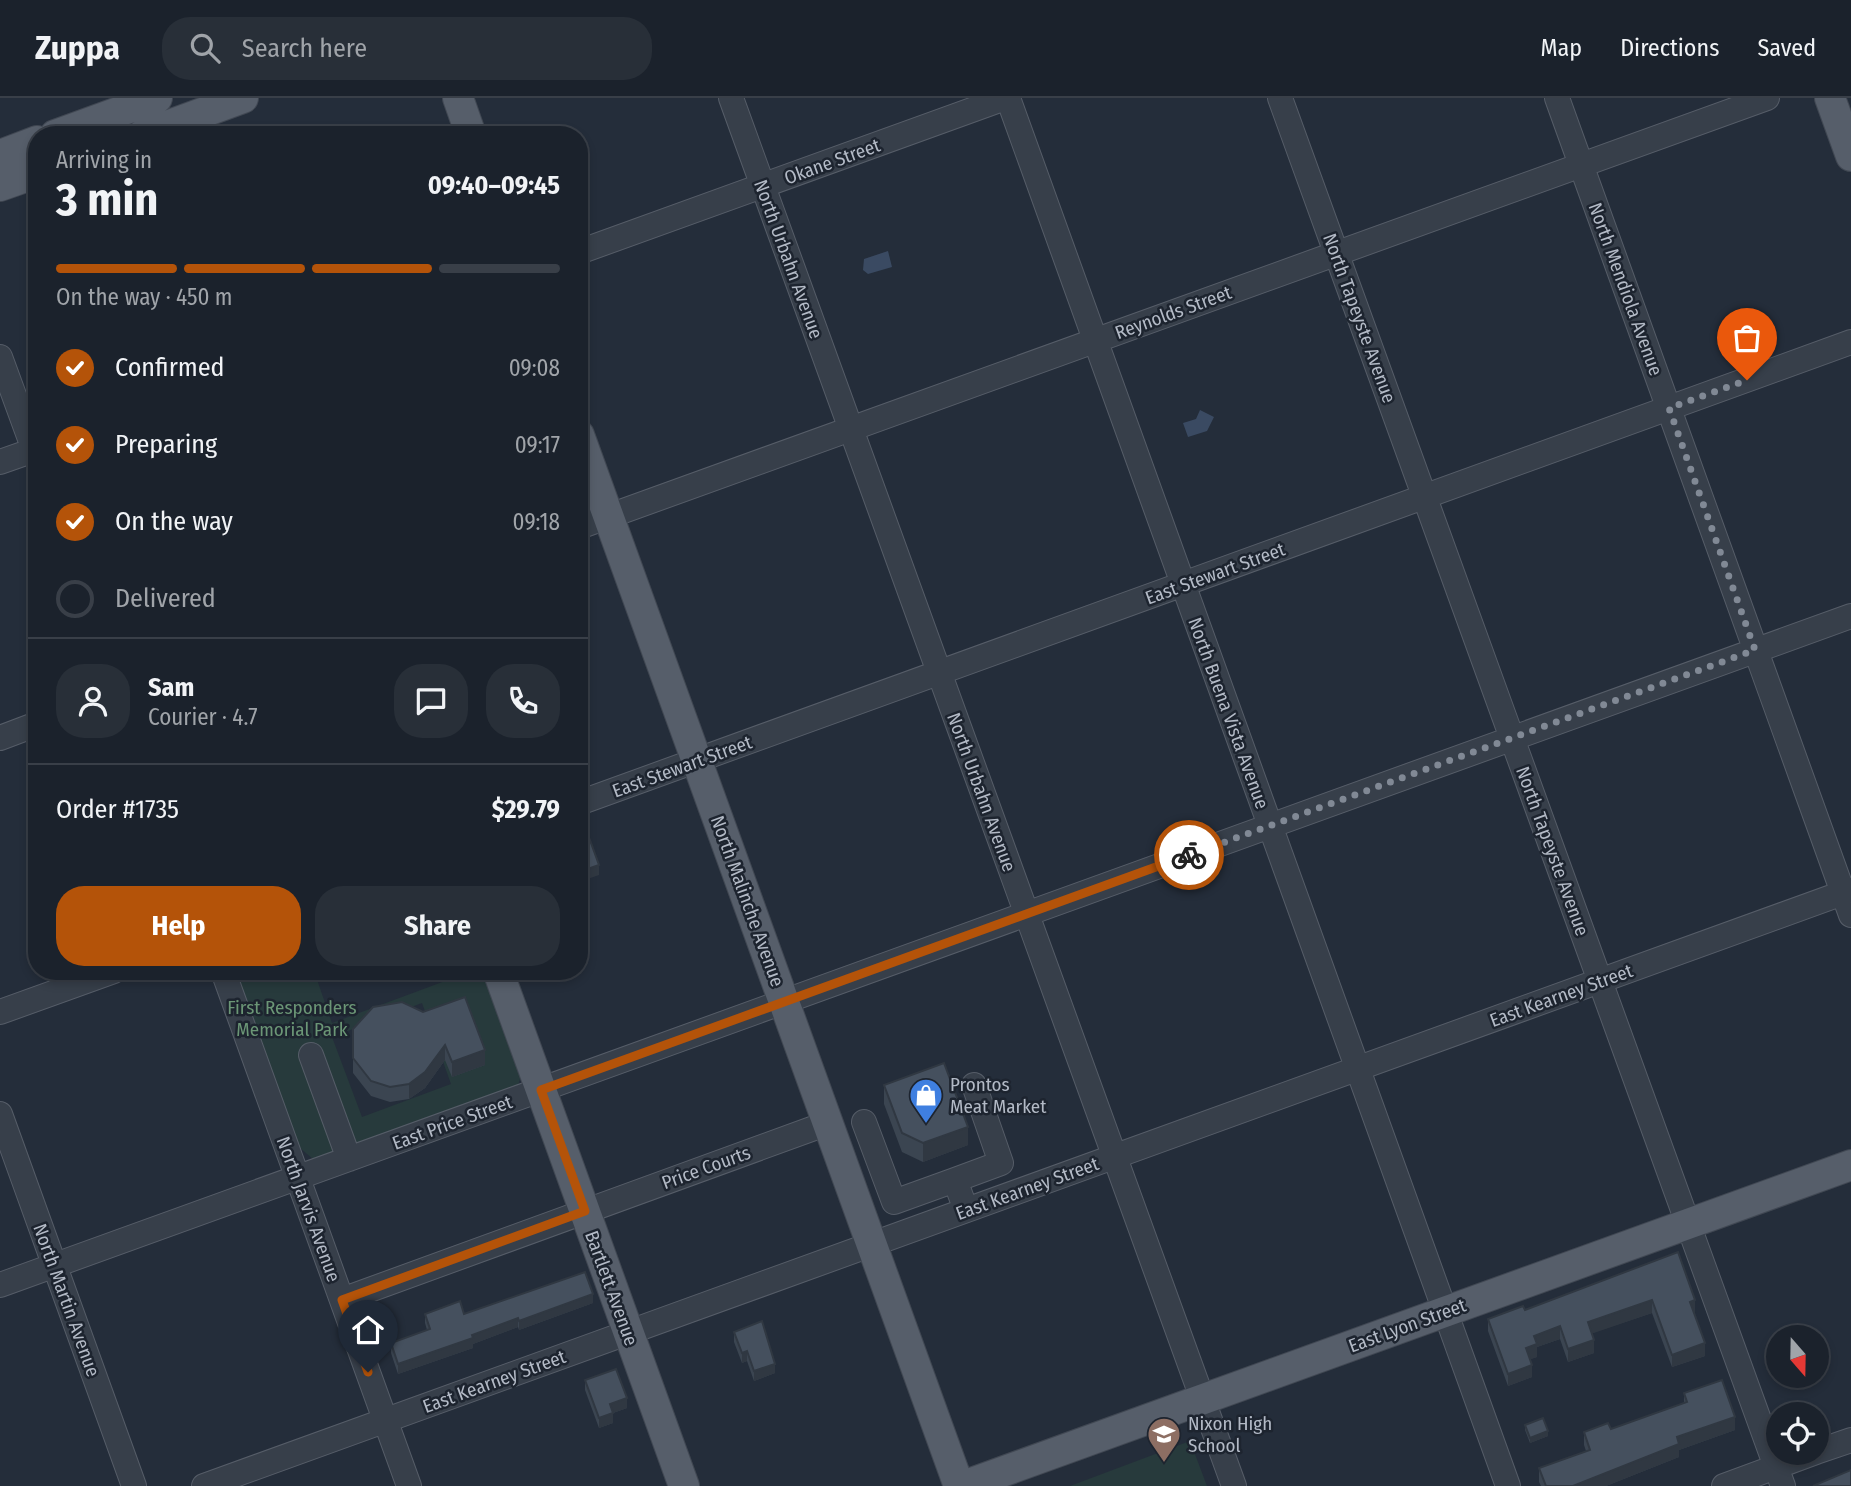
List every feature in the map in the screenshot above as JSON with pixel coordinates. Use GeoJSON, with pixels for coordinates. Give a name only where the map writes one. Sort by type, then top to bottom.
{"type":"FeatureCollection","features":[{"type":"Feature","properties":{"kind":"main road"},"geometry":{"type":"LineString","coordinates":[[80,126],[157,98]]}},
{"type":"Feature","properties":{"kind":"main road"},"geometry":{"type":"LineString","coordinates":[[166,126],[243,98]]}},
{"type":"Feature","properties":{"kind":"main road"},"geometry":{"type":"LineString","coordinates":[[458,98],[468,126]]}},
{"type":"Feature","properties":{"kind":"main road"},"geometry":{"type":"LineString","coordinates":[[1830,98],[1851,156]]}},
{"type":"Feature","properties":{"kind":"main road"},"geometry":{"type":"LineString","coordinates":[[0,155],[28,144]]}},
{"type":"Feature","properties":{"kind":"main road"},"geometry":{"type":"LineString","coordinates":[[0,186],[28,176]]}},
{"type":"Feature","properties":{"kind":"main road","name":"North Malinche Avenue"},"geometry":{"type":"LineString","coordinates":[[588,459],[961,1486]]}},
{"type":"Feature","properties":{"kind":"main road","name":"Bartlett Avenue"},"geometry":{"type":"LineString","coordinates":[[501,980],[684,1486]]}},
{"type":"Feature","properties":{"kind":"main road","name":"East Lyon Street"},"geometry":{"type":"LineString","coordinates":[[961,1486],[1851,1165]]}},
{"type":"Feature","properties":{"kind":"street","name":"North Urbahn Avenue"},"geometry":{"type":"LineString","coordinates":[[731,98],[1234,1486]]}},
{"type":"Feature","properties":{"kind":"street","name":"Okane Street"},"geometry":{"type":"LineString","coordinates":[[588,249],[1006,98]]}},
{"type":"Feature","properties":{"kind":"street","name":"North Buena Vista Avenue"},"geometry":{"type":"LineString","coordinates":[[1006,98],[1508,1486]]}},
{"type":"Feature","properties":{"kind":"street","name":"North Tapeyste Avenue"},"geometry":{"type":"LineString","coordinates":[[1280,98],[1779,1476]]}},
{"type":"Feature","properties":{"kind":"street","name":"North Mendiola Avenue"},"geometry":{"type":"LineString","coordinates":[[1557,98],[1755,650],[1848,899]]}},
{"type":"Feature","properties":{"kind":"street","name":"Reynolds Street"},"geometry":{"type":"LineString","coordinates":[[588,524],[1767,98]]}},
{"type":"Feature","properties":{"kind":"street","name":"East Stewart Street"},"geometry":{"type":"LineString","coordinates":[[588,800],[1851,342]]}},
{"type":"Feature","properties":{"kind":"street"},"geometry":{"type":"LineString","coordinates":[[0,357],[28,431]]}},
{"type":"Feature","properties":{"kind":"street"},"geometry":{"type":"LineString","coordinates":[[0,462],[28,454]]}},
{"type":"Feature","properties":{"kind":"street","name":"East Price Street"},"geometry":{"type":"LineString","coordinates":[[0,1285],[1851,616]]}},
{"type":"Feature","properties":{"kind":"street"},"geometry":{"type":"LineString","coordinates":[[0,738],[28,727]]}},
{"type":"Feature","properties":{"kind":"street","name":"East Kearney Street"},"geometry":{"type":"LineString","coordinates":[[204,1486],[1600,981],[1848,899]]}},
{"type":"Feature","properties":{"kind":"street"},"geometry":{"type":"LineString","coordinates":[[0,1013],[90,980]]}},
{"type":"Feature","properties":{"kind":"street","name":"North Jarvis Avenue"},"geometry":{"type":"LineString","coordinates":[[226,980],[409,1486]]}},
{"type":"Feature","properties":{"kind":"street"},"geometry":{"type":"LineString","coordinates":[[311,1055],[349,1159]]}},
{"type":"Feature","properties":{"kind":"street"},"geometry":{"type":"LineString","coordinates":[[974,1085],[1013,1193]]}},
{"type":"Feature","properties":{"kind":"street","name":"North Martin Avenue"},"geometry":{"type":"LineString","coordinates":[[0,1114],[134,1486]]}},
{"type":"Feature","properties":{"kind":"street"},"geometry":{"type":"LineString","coordinates":[[864,1122],[894,1202],[1001,1163]]}},
{"type":"Feature","properties":{"kind":"street","name":"Price Courts"},"geometry":{"type":"LineString","coordinates":[[342,1300],[828,1123]]}},
{"type":"Feature","properties":{"kind":"street"},"geometry":{"type":"LineString","coordinates":[[844,1168],[877,1157]]}},
{"type":"Feature","properties":{"kind":"street"},"geometry":{"type":"LineString","coordinates":[[955,1180],[966,1210]]}},
{"type":"Feature","properties":{"kind":"street"},"geometry":{"type":"LineString","coordinates":[[1829,1448],[1851,1440]]}},
{"type":"Feature","properties":{"kind":"street"},"geometry":{"type":"LineString","coordinates":[[1724,1486],[1779,1476],[1796,1465]]}},
{"type":"Feature","properties":{"kind":"green space","name":"First Responders Memorial Park"},"geometry":{"type":"Polygon","coordinates":[[[238,980],[317,980],[332,1023],[448,980],[489,980],[522,1073],[518,1085],[313,1159],[300,1148],[238,980]],[[422,1003],[332,1037],[362,1117],[451,1084],[422,1003]]]}},
{"type":"Feature","properties":{"kind":"green space","name":"Nixon High School"},"geometry":{"type":"Polygon","coordinates":[[[1190,1441],[1207,1486],[1070,1486],[1190,1441]]]}},
{"type":"Feature","properties":{"kind":"water"},"geometry":{"type":"Polygon","coordinates":[[[888,251],[892,267],[868,274],[863,270],[864,259],[888,251]]]}},
{"type":"Feature","properties":{"kind":"water"},"geometry":{"type":"Polygon","coordinates":[[[1200,410],[1214,417],[1207,431],[1188,437],[1183,423],[1196,419],[1200,410]]]}},
{"type":"Feature","properties":{"kind":"building"},"geometry":{"type":"Polygon","coordinates":[[[588,835],[599,865],[588,869],[588,835]]]}},
{"type":"Feature","properties":{"kind":"building"},"geometry":{"type":"Polygon","coordinates":[[[465,997],[485,1050],[452,1062],[445,1045],[425,1072],[409,1084],[390,1087],[371,1081],[353,1058],[353,1029],[373,1007],[402,1002],[423,1012],[465,997]]]}},
{"type":"Feature","properties":{"kind":"building","name":"Prontos Meat Market"},"geometry":{"type":"Polygon","coordinates":[[[944,1063],[968,1127],[923,1143],[902,1133],[884,1085],[944,1063]]]}},
{"type":"Feature","properties":{"kind":"building"},"geometry":{"type":"Polygon","coordinates":[[[1678,1252],[1695,1300],[1690,1302],[1705,1343],[1672,1355],[1652,1300],[1588,1322],[1594,1340],[1568,1349],[1560,1326],[1534,1336],[1537,1344],[1526,1348],[1532,1365],[1508,1374],[1488,1319],[1523,1306],[1525,1310],[1678,1252]]]}},
{"type":"Feature","properties":{"kind":"building"},"geometry":{"type":"Polygon","coordinates":[[[585,1272],[593,1294],[519,1321],[518,1318],[472,1335],[473,1338],[398,1364],[391,1343],[430,1329],[425,1314],[460,1301],[464,1314],[585,1272]]]}},
{"type":"Feature","properties":{"kind":"building"},"geometry":{"type":"Polygon","coordinates":[[[762,1321],[775,1364],[754,1371],[747,1351],[742,1353],[734,1332],[762,1321]]]}},
{"type":"Feature","properties":{"kind":"building"},"geometry":{"type":"Polygon","coordinates":[[[616,1369],[627,1398],[610,1404],[613,1413],[599,1418],[585,1380],[616,1369]]]}},
{"type":"Feature","properties":{"kind":"building"},"geometry":{"type":"Polygon","coordinates":[[[1722,1380],[1735,1417],[1677,1437],[1679,1444],[1573,1486],[1546,1486],[1539,1468],[1590,1450],[1584,1432],[1608,1423],[1611,1429],[1687,1402],[1684,1393],[1722,1380]]]}},
{"type":"Feature","properties":{"kind":"building"},"geometry":{"type":"Polygon","coordinates":[[[1543,1418],[1548,1431],[1530,1438],[1525,1425],[1543,1418]]]}},
{"type":"Feature","properties":{"kind":"building"},"geometry":{"type":"Polygon","coordinates":[[[1851,1470],[1851,1486],[1813,1486],[1851,1470]]]}},
{"type":"Feature","properties":{"kind":"way so far"},"geometry":{"type":"LineString","coordinates":[[1189,855],[1755,650],[1669,408],[1747,380]]}},
{"type":"Feature","properties":{"kind":"place","name":"Prontos Meat Market"},"geometry":{"type":"Point","coordinates":[926,1125]}},
{"type":"Feature","properties":{"kind":"place","name":"Nixon High School"},"geometry":{"type":"Point","coordinates":[1164,1464]}},
{"type":"Feature","properties":{"kind":"route"},"geometry":{"type":"LineString","coordinates":[[368,1372],[342,1300],[585,1211],[541,1090],[1189,855]]}}]}
